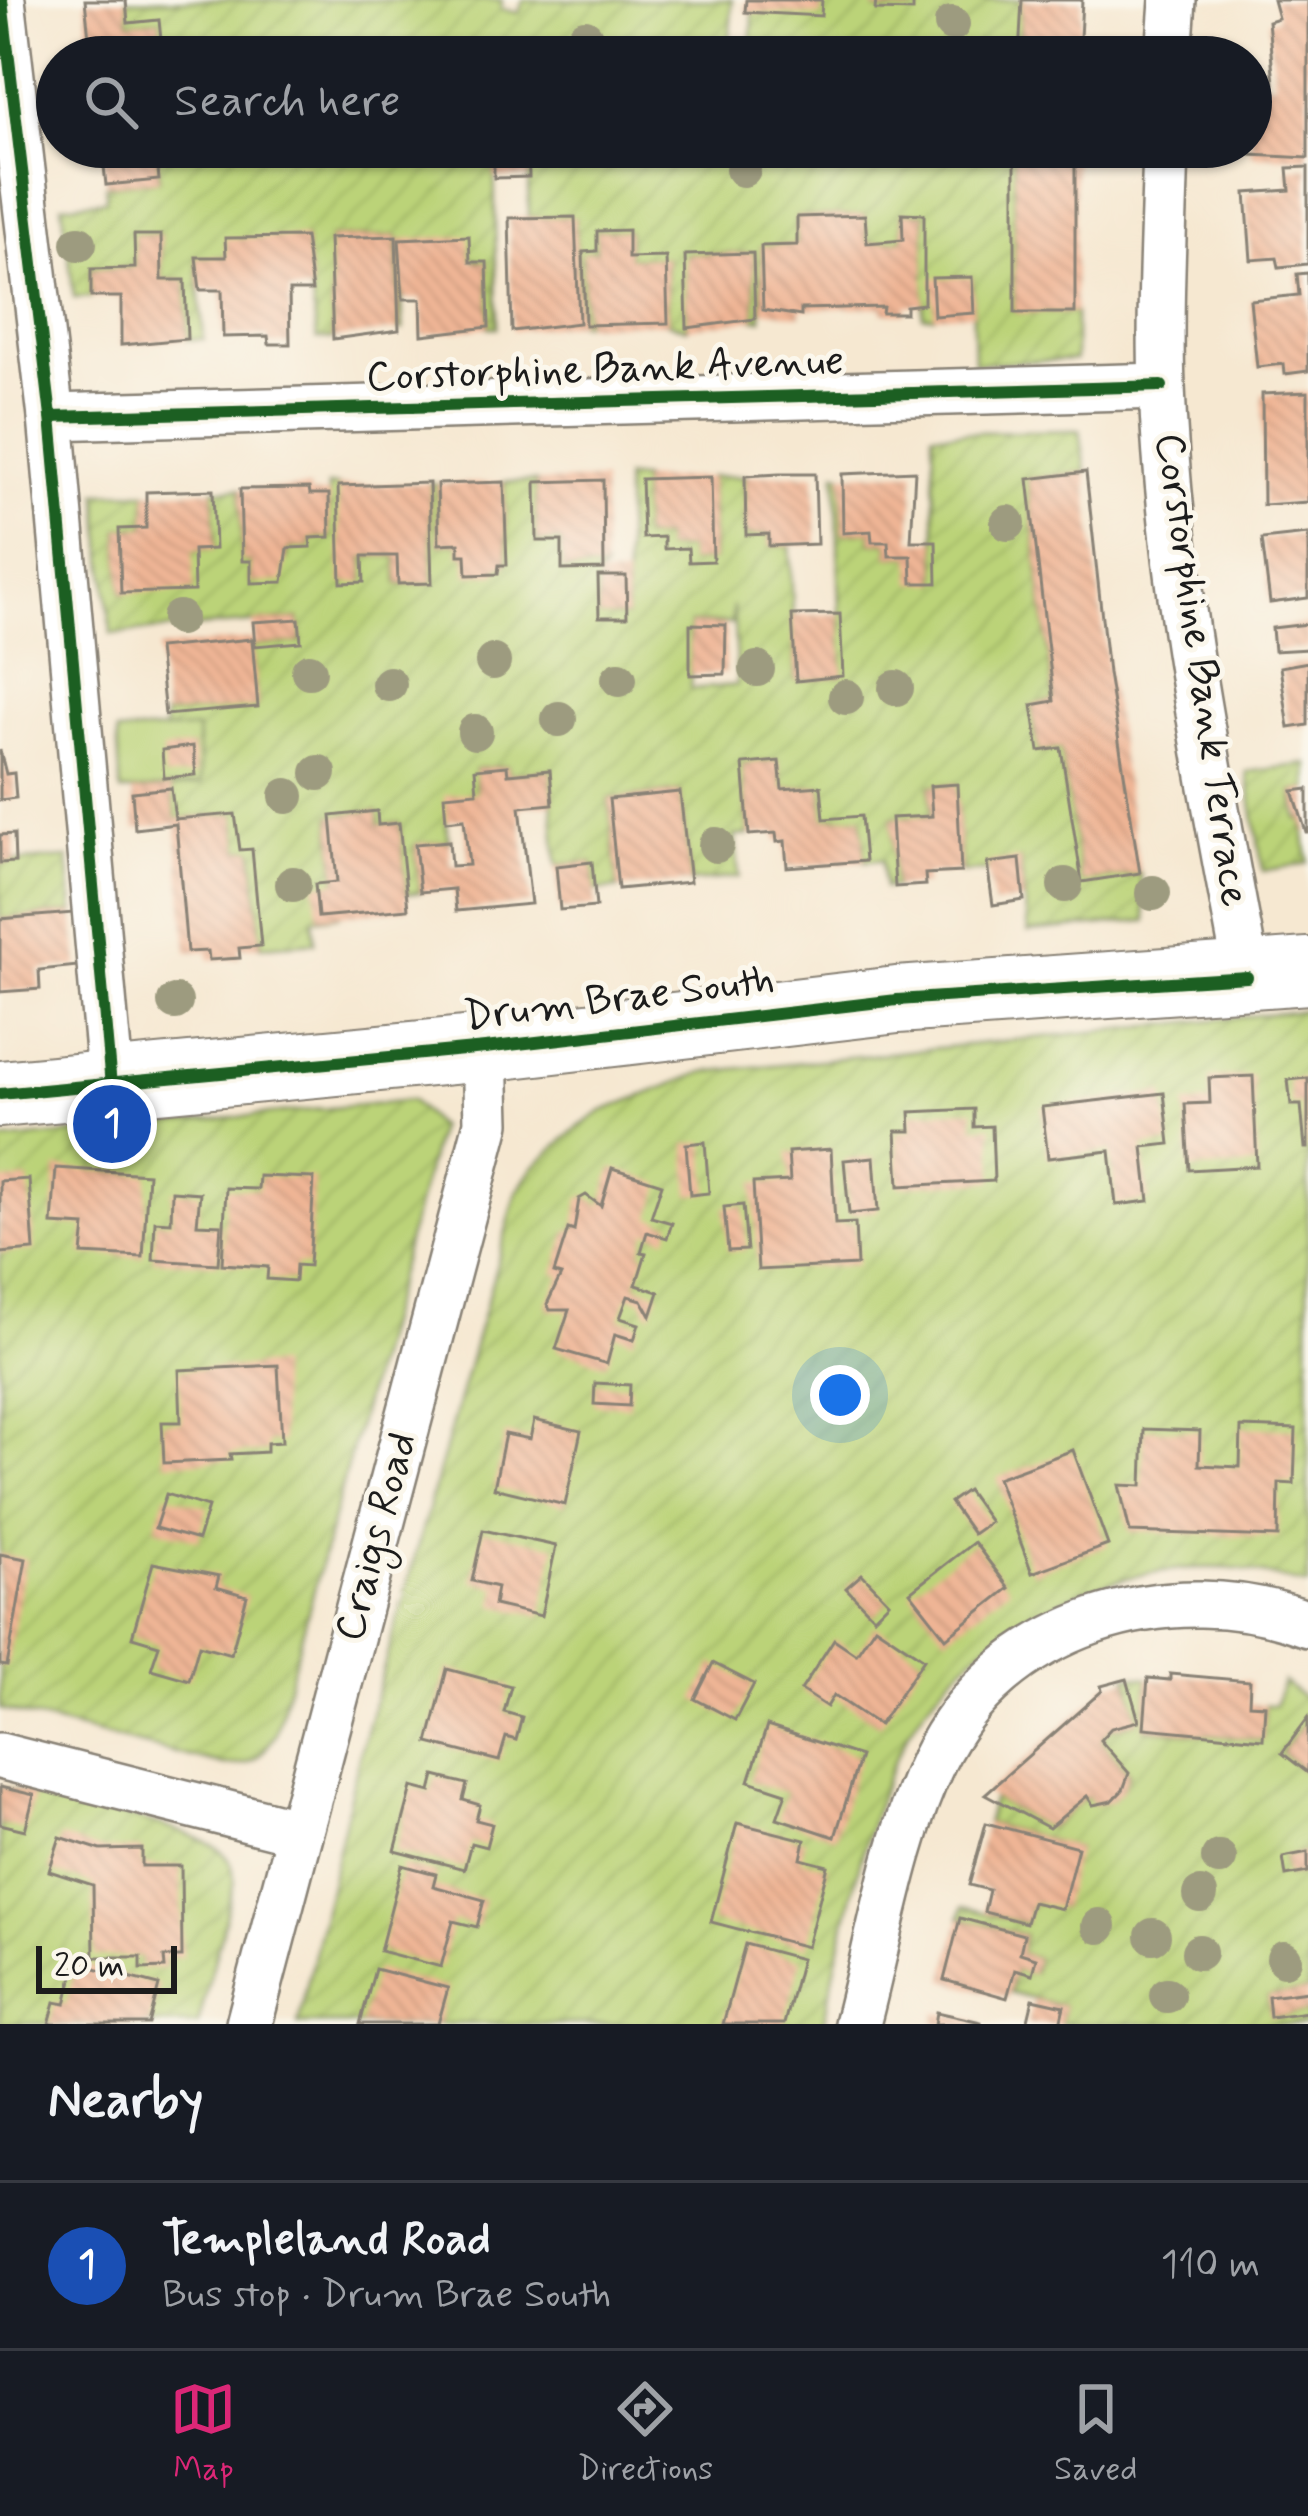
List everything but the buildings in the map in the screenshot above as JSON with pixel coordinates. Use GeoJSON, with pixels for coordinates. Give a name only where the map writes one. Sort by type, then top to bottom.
{"type":"FeatureCollection","features":[{"type":"Feature","properties":{"kind":"main road","name":"Drum Brae South"},"geometry":{"type":"LineString","coordinates":[[0,1094],[484,1048],[897,1000],[1277,974]]}},
{"type":"Feature","properties":{"kind":"street"},"geometry":{"type":"LineString","coordinates":[[2,0],[51,417],[111,1087]]}},
{"type":"Feature","properties":{"kind":"street"},"geometry":{"type":"LineString","coordinates":[[1170,36],[1173,0]]}},
{"type":"Feature","properties":{"kind":"street","name":"Corstorphine Bank Terrace"},"geometry":{"type":"LineString","coordinates":[[1166,168],[1162,386],[1179,565],[1277,974]]}},
{"type":"Feature","properties":{"kind":"street","name":"Corstorphine Bank Avenue"},"geometry":{"type":"LineString","coordinates":[[51,417],[1162,386]]}},
{"type":"Feature","properties":{"kind":"street","name":"Craigs Road"},"geometry":{"type":"LineString","coordinates":[[249,2024],[487,1123],[484,1048]]}},
{"type":"Feature","properties":{"kind":"street"},"geometry":{"type":"LineString","coordinates":[[857,2024],[913,1806],[935,1756],[987,1687],[1046,1642],[1132,1609],[1223,1603],[1308,1624]]}},
{"type":"Feature","properties":{"kind":"street"},"geometry":{"type":"LineString","coordinates":[[0,1756],[298,1832]]}},
{"type":"Feature","properties":{"kind":"green space"},"geometry":{"type":"Polygon","coordinates":[[[126,0],[502,0],[501,9],[519,13],[523,0],[732,0],[730,36],[161,36],[159,20],[128,23],[126,0]]]}},
{"type":"Feature","properties":{"kind":"green space"},"geometry":{"type":"Polygon","coordinates":[[[822,0],[876,0],[876,10],[912,11],[913,0],[1022,0],[1020,36],[752,36],[753,12],[822,0]]]}},
{"type":"Feature","properties":{"kind":"green space"},"geometry":{"type":"Polygon","coordinates":[[[158,168],[494,168],[497,327],[489,327],[487,263],[400,240],[403,330],[399,330],[396,236],[330,238],[333,339],[317,339],[305,238],[226,257],[196,258],[204,339],[187,339],[185,280],[162,280],[160,235],[135,235],[135,268],[91,269],[91,297],[74,298],[62,205],[106,200],[106,185],[159,180],[158,168]]]}},
{"type":"Feature","properties":{"kind":"green space"},"geometry":{"type":"Polygon","coordinates":[[[528,168],[1015,168],[1015,312],[1075,313],[1075,360],[974,363],[972,278],[934,316],[923,316],[924,213],[902,214],[903,240],[867,243],[865,216],[797,217],[797,245],[761,247],[762,319],[755,319],[753,253],[686,255],[687,328],[668,323],[666,258],[628,258],[628,231],[597,231],[597,251],[583,253],[585,323],[579,323],[575,218],[529,218],[528,168]]]}},
{"type":"Feature","properties":{"kind":"green space"},"geometry":{"type":"Polygon","coordinates":[[[1080,430],[1086,472],[1028,479],[1054,701],[1032,706],[1039,751],[1061,748],[1082,882],[1140,873],[1146,921],[1028,932],[1020,860],[989,871],[961,872],[956,784],[930,786],[932,816],[892,818],[895,887],[884,888],[882,860],[865,861],[861,817],[824,819],[821,786],[782,789],[778,761],[743,764],[749,835],[735,836],[739,877],[690,882],[680,792],[609,799],[618,889],[594,891],[592,862],[557,865],[550,770],[508,774],[507,766],[475,769],[477,792],[446,821],[449,841],[415,845],[420,892],[406,894],[399,823],[378,825],[377,811],[331,816],[340,915],[313,919],[315,942],[261,946],[253,849],[240,850],[235,814],[175,819],[171,788],[201,784],[197,729],[164,730],[165,715],[257,706],[252,646],[301,642],[299,619],[111,634],[98,493],[146,492],[146,528],[119,529],[122,593],[193,550],[215,548],[213,490],[240,489],[242,560],[251,561],[251,582],[288,559],[288,548],[310,547],[310,538],[330,537],[328,486],[338,486],[364,582],[363,556],[397,556],[398,584],[432,583],[429,484],[437,484],[439,544],[459,543],[474,557],[500,565],[507,564],[504,482],[536,482],[537,541],[562,541],[563,570],[604,569],[598,577],[599,616],[626,617],[625,478],[641,479],[643,538],[664,537],[665,549],[688,548],[690,562],[713,560],[711,477],[745,476],[746,535],[769,534],[770,546],[790,545],[796,680],[842,676],[836,472],[842,474],[843,533],[871,531],[872,542],[888,542],[890,556],[911,556],[937,582],[933,433],[1080,430]],[[733,605],[732,623],[690,624],[691,689],[737,685],[733,605]]]}},
{"type":"Feature","properties":{"kind":"green space"},"geometry":{"type":"Polygon","coordinates":[[[197,728],[201,785],[121,792],[117,733],[197,728]]]}},
{"type":"Feature","properties":{"kind":"green space"},"geometry":{"type":"Polygon","coordinates":[[[1308,764],[1308,789],[1293,792],[1298,819],[1303,819],[1308,863],[1263,871],[1247,772],[1308,764]]]}},
{"type":"Feature","properties":{"kind":"green space"},"geometry":{"type":"Polygon","coordinates":[[[68,858],[73,913],[0,919],[0,863],[68,858]]]}},
{"type":"Feature","properties":{"kind":"green space"},"geometry":{"type":"Polygon","coordinates":[[[1308,1010],[1308,1585],[1245,1570],[1193,1568],[1148,1573],[1062,1600],[984,1647],[923,1710],[887,1777],[860,1861],[823,2024],[298,2024],[361,1749],[517,1192],[534,1167],[603,1111],[704,1072],[1308,1010]]]}},
{"type":"Feature","properties":{"kind":"green space"},"geometry":{"type":"Polygon","coordinates":[[[411,1100],[438,1127],[270,1743],[248,1762],[224,1765],[0,1709],[0,1141],[411,1100]]]}},
{"type":"Feature","properties":{"kind":"green space"},"geometry":{"type":"Polygon","coordinates":[[[1127,1676],[1148,1678],[1145,1729],[1262,1739],[1265,1705],[1275,1705],[1283,1682],[1308,1701],[1308,1718],[1282,1753],[1308,1773],[1308,1852],[1283,1858],[1287,1876],[1308,1872],[1308,1991],[1268,1997],[1271,2016],[1308,2012],[1308,2024],[1060,2024],[1063,2006],[1009,1992],[1015,1969],[1033,1973],[1036,1958],[1020,1953],[1024,1935],[960,1918],[963,1907],[1025,1923],[1031,1902],[1077,1848],[986,1823],[993,1798],[1049,1828],[1087,1796],[1094,1804],[1120,1791],[1129,1773],[1100,1740],[1111,1728],[1138,1721],[1127,1676]]]}},
{"type":"Feature","properties":{"kind":"green space"},"geometry":{"type":"Polygon","coordinates":[[[0,1787],[177,1831],[202,1840],[226,1857],[234,1882],[198,2024],[0,2024],[0,1787]]]}},
{"type":"Feature","properties":{"kind":"cycle path"},"geometry":{"type":"LineString","coordinates":[[2,0],[51,417],[111,1086]]}},
{"type":"Feature","properties":{"kind":"cycle path"},"geometry":{"type":"LineString","coordinates":[[51,417],[1162,386]]}},
{"type":"Feature","properties":{"kind":"cycle path"},"geometry":{"type":"LineString","coordinates":[[0,1094],[485,1048],[897,1000],[1247,977]]}},
{"type":"Feature","properties":{"kind":"place","name":"Templeland Road"},"geometry":{"type":"Point","coordinates":[112,1124]}}]}
